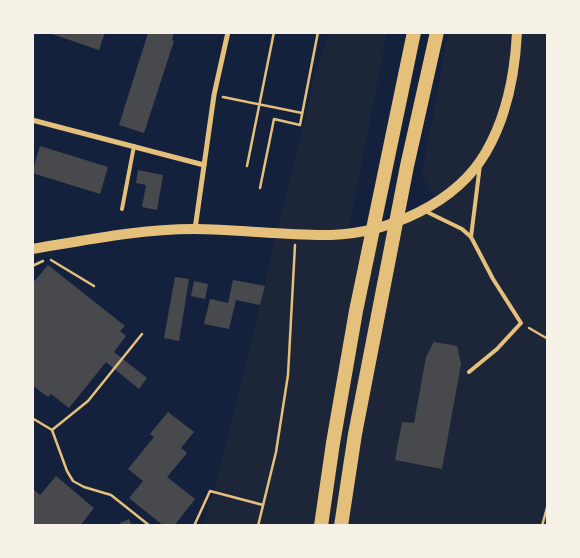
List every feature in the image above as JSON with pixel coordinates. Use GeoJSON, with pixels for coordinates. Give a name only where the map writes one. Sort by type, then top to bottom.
{"type":"FeatureCollection","features":[{"type":"Feature","properties":{"kind":"highway"},"geometry":{"type":"LineString","coordinates":[[321,526],[332,443],[356,311],[414,32]]}},
{"type":"Feature","properties":{"kind":"highway"},"geometry":{"type":"LineString","coordinates":[[341,526],[357,424],[407,166],[437,32]]}},
{"type":"Feature","properties":{"kind":"main road"},"geometry":{"type":"LineString","coordinates":[[32,249],[121,234],[195,229],[296,234],[348,234],[385,226],[423,210],[438,201],[469,174],[481,160],[498,127],[506,104],[516,59],[517,32]]}},
{"type":"Feature","properties":{"kind":"street"},"geometry":{"type":"LineString","coordinates":[[195,229],[214,95],[228,32]]}},
{"type":"Feature","properties":{"kind":"street"},"geometry":{"type":"LineString","coordinates":[[32,120],[204,165]]}},
{"type":"Feature","properties":{"kind":"lane"},"geometry":{"type":"LineString","coordinates":[[122,209],[134,146]]}},
{"type":"Feature","properties":{"kind":"lane"},"geometry":{"type":"LineString","coordinates":[[471,237],[481,160]]}},
{"type":"Feature","properties":{"kind":"lane"},"geometry":{"type":"LineString","coordinates":[[423,210],[462,229],[471,237],[493,280],[522,323],[497,349],[469,372]]}},
{"type":"Feature","properties":{"kind":"path"},"geometry":{"type":"LineString","coordinates":[[247,166],[274,32]]}},
{"type":"Feature","properties":{"kind":"path"},"geometry":{"type":"LineString","coordinates":[[260,188],[274,119],[300,125],[318,32]]}},
{"type":"Feature","properties":{"kind":"path"},"geometry":{"type":"LineString","coordinates":[[214,95],[302,114]]}},
{"type":"Feature","properties":{"kind":"path"},"geometry":{"type":"LineString","coordinates":[[258,526],[276,452],[288,375],[296,234]]}},
{"type":"Feature","properties":{"kind":"path"},"geometry":{"type":"LineString","coordinates":[[32,266],[53,259],[94,286]]}},
{"type":"Feature","properties":{"kind":"path"},"geometry":{"type":"LineString","coordinates":[[522,323],[548,340]]}},
{"type":"Feature","properties":{"kind":"path"},"geometry":{"type":"LineString","coordinates":[[52,430],[88,402],[142,334]]}},
{"type":"Feature","properties":{"kind":"path"},"geometry":{"type":"LineString","coordinates":[[32,418],[52,430],[67,471],[73,481],[84,487],[111,495],[150,526]]}},
{"type":"Feature","properties":{"kind":"path"},"geometry":{"type":"LineString","coordinates":[[194,526],[210,491],[263,505]]}},
{"type":"Feature","properties":{"kind":"path"},"geometry":{"type":"LineString","coordinates":[[542,526],[548,504]]}},
{"type":"Feature","properties":{"kind":"shaded area"},"geometry":{"type":"Polygon","coordinates":[[[329,33],[387,33],[348,233],[407,218],[438,201],[422,176],[448,33],[547,33],[547,525],[204,526],[237,400],[315,74],[329,33]]]}},
{"type":"Feature","properties":{"kind":"building"},"geometry":{"type":"Polygon","coordinates":[[[46,32],[105,32],[99,50],[46,32]]]}},
{"type":"Feature","properties":{"kind":"building"},"geometry":{"type":"Polygon","coordinates":[[[174,32],[172,40],[174,41],[144,133],[119,125],[148,33],[174,32]]]}},
{"type":"Feature","properties":{"kind":"building"},"geometry":{"type":"Polygon","coordinates":[[[40,146],[108,167],[100,194],[32,173],[40,146]]]}},
{"type":"Feature","properties":{"kind":"building"},"geometry":{"type":"Polygon","coordinates":[[[138,170],[163,175],[157,210],[142,207],[146,185],[136,183],[138,170]]]}},
{"type":"Feature","properties":{"kind":"building"},"geometry":{"type":"Polygon","coordinates":[[[48,265],[125,326],[120,331],[126,336],[114,352],[147,378],[139,389],[106,362],[69,408],[51,394],[48,397],[32,385],[32,284],[48,265]]]}},
{"type":"Feature","properties":{"kind":"building"},"geometry":{"type":"Polygon","coordinates":[[[175,277],[189,279],[179,341],[164,338],[175,277]]]}},
{"type":"Feature","properties":{"kind":"building"},"geometry":{"type":"Polygon","coordinates":[[[233,280],[265,286],[260,305],[236,300],[229,329],[204,324],[210,299],[228,303],[233,280]]]}},
{"type":"Feature","properties":{"kind":"building"},"geometry":{"type":"Polygon","coordinates":[[[194,281],[208,284],[205,299],[191,296],[194,281]]]}},
{"type":"Feature","properties":{"kind":"building"},"geometry":{"type":"Polygon","coordinates":[[[434,342],[457,346],[461,364],[442,469],[395,460],[402,422],[414,423],[426,357],[434,342]]]}},
{"type":"Feature","properties":{"kind":"building"},"geometry":{"type":"Polygon","coordinates":[[[168,412],[194,432],[181,448],[187,453],[167,477],[195,499],[174,526],[164,526],[129,498],[143,481],[128,469],[154,437],[150,434],[168,412]]]}},
{"type":"Feature","properties":{"kind":"building"},"geometry":{"type":"Polygon","coordinates":[[[56,476],[94,508],[80,526],[32,526],[32,488],[40,495],[56,476]]]}},
{"type":"Feature","properties":{"kind":"building"},"geometry":{"type":"Polygon","coordinates":[[[129,519],[131,524],[121,526],[120,523],[129,519]]]}}]}
